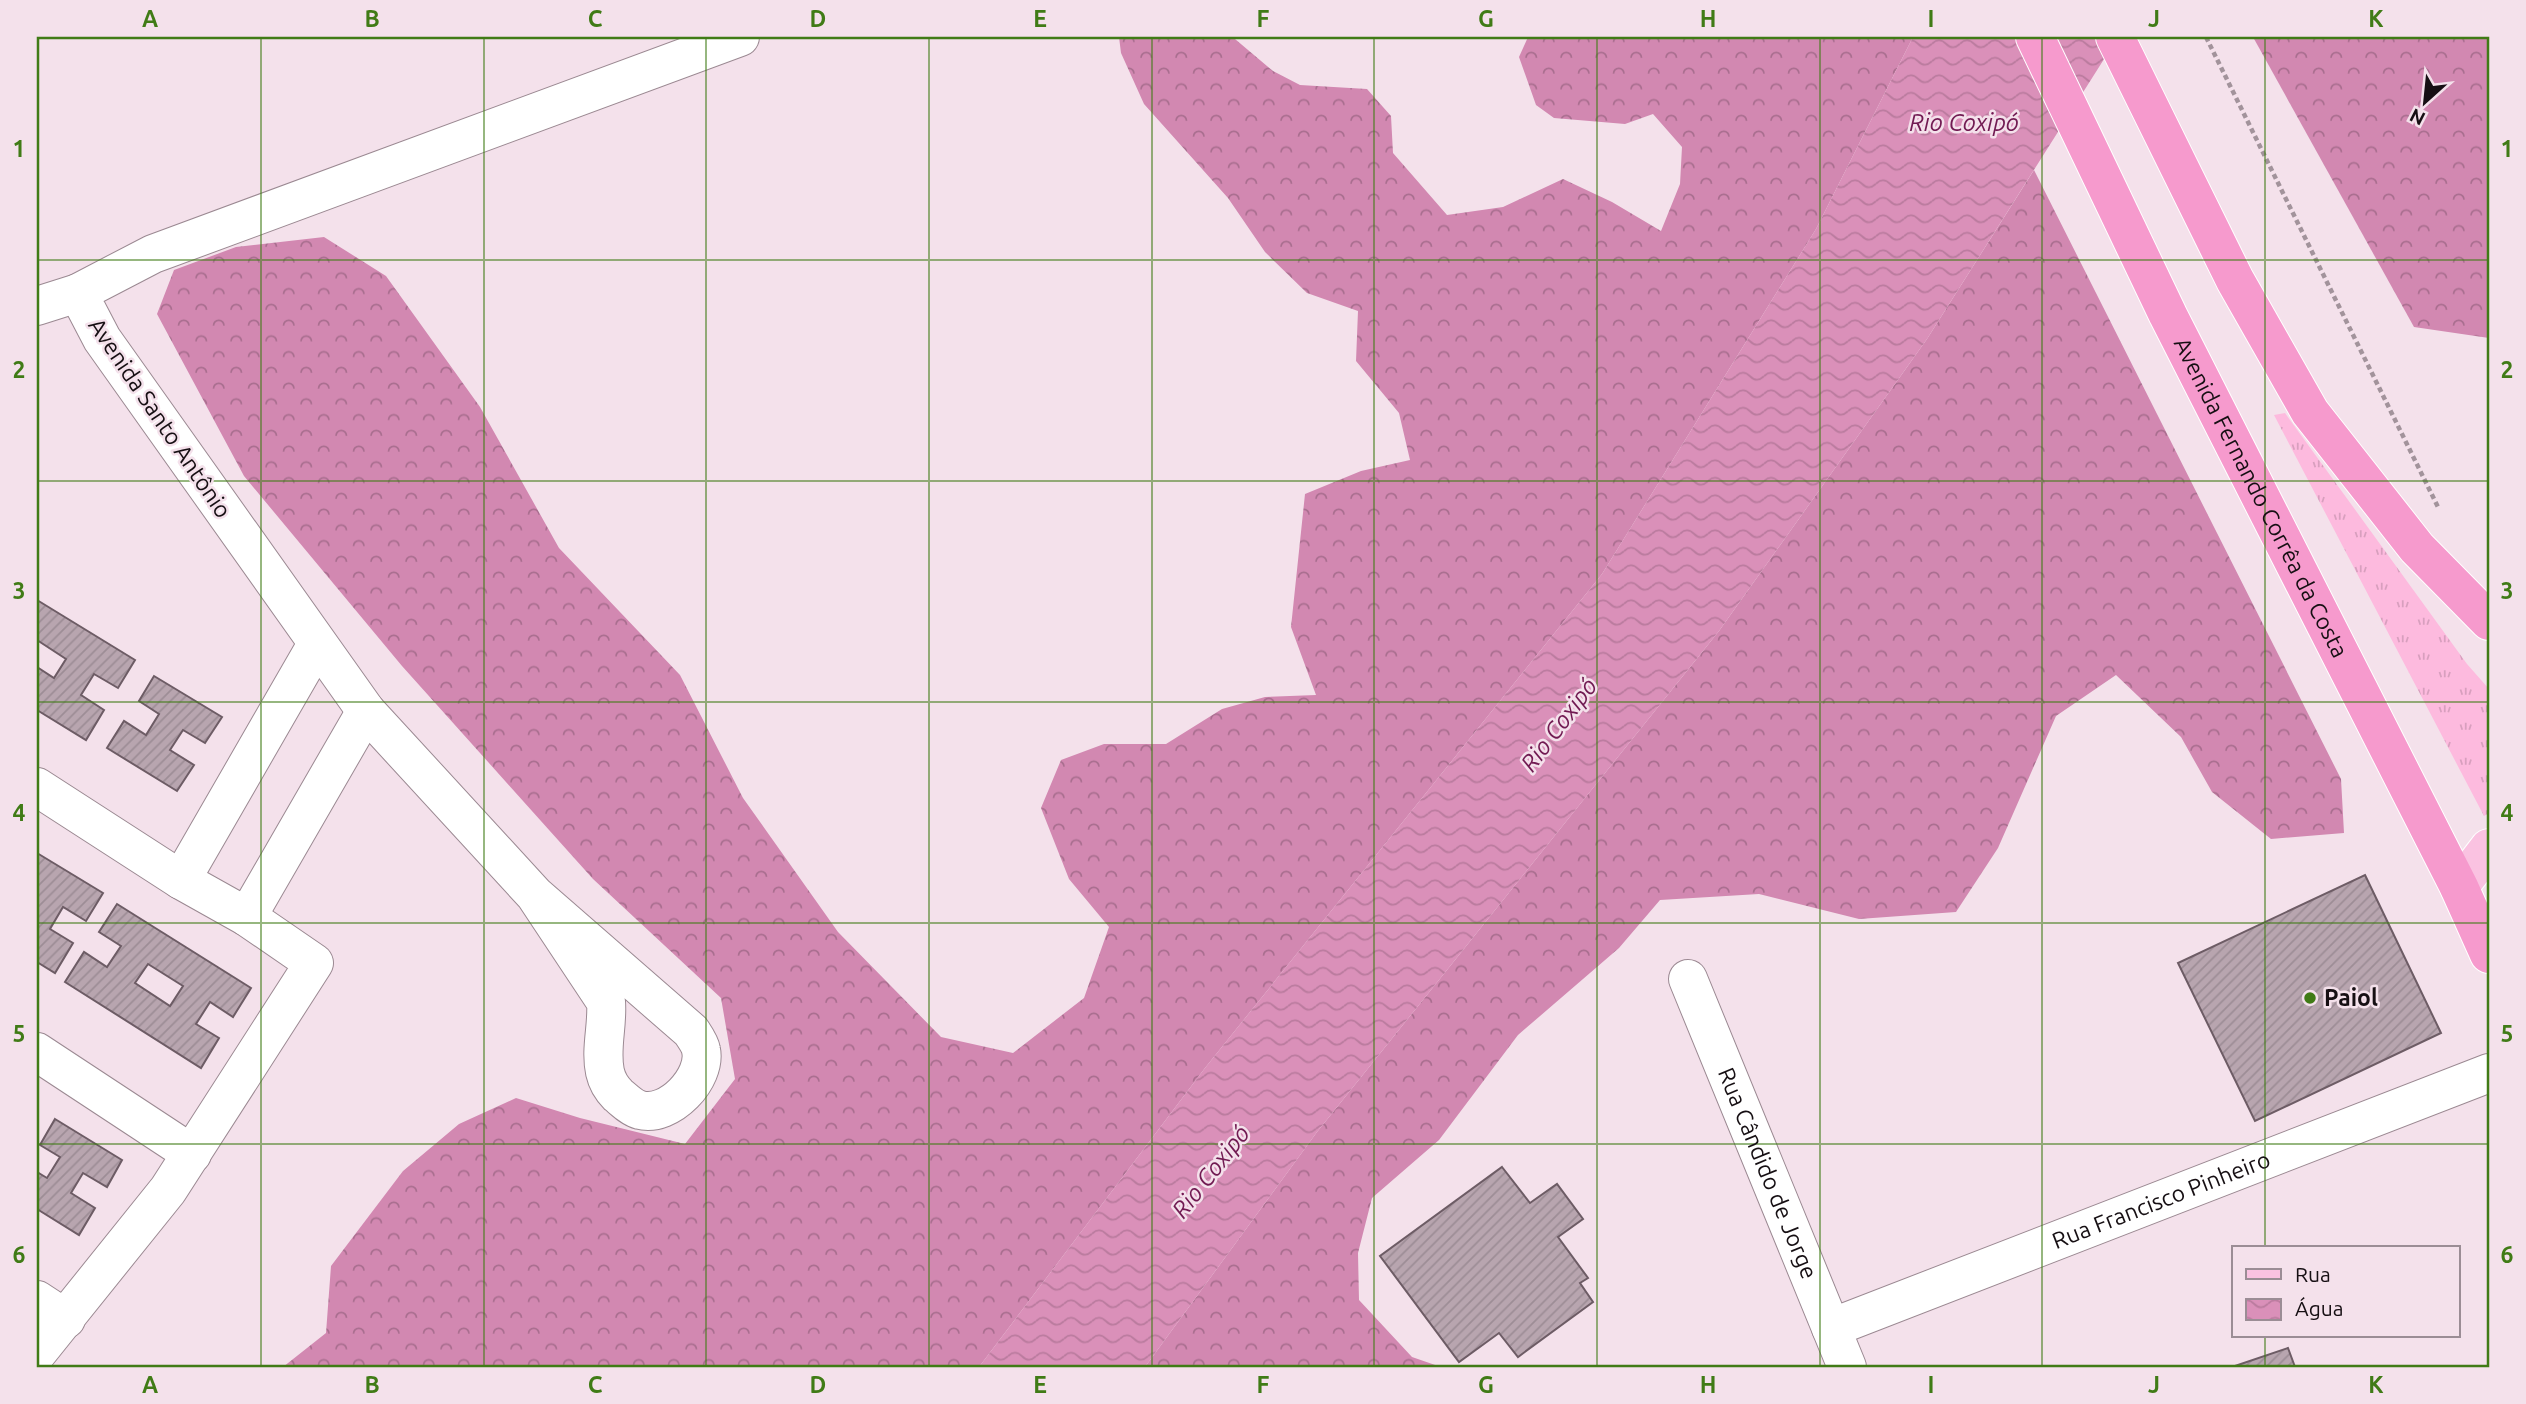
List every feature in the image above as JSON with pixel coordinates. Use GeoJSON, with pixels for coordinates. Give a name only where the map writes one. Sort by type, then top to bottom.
{"type":"FeatureCollection","features":[{"type":"Feature","properties":{"kind":"highway","name":"Avenida Fernando Corrêa da Costa"},"geometry":{"type":"LineString","coordinates":[[2035,37],[2168,315],[2459,887],[2489,954]]}},
{"type":"Feature","properties":{"kind":"highway"},"geometry":{"type":"LineString","coordinates":[[2115,37],[2235,280],[2310,412],[2417,548],[2489,621]]}},
{"type":"Feature","properties":{"kind":"main road"},"geometry":{"type":"LineString","coordinates":[[2459,887],[2489,848]]}},
{"type":"Feature","properties":{"kind":"street","name":"Avenida Santo Antônio"},"geometry":{"type":"LineString","coordinates":[[535,895],[366,711],[102,339],[78,293],[153,254],[696,45],[740,37]]}},
{"type":"Feature","properties":{"kind":"street"},"geometry":{"type":"LineString","coordinates":[[37,306],[78,293]]}},
{"type":"Feature","properties":{"kind":"street"},"geometry":{"type":"LineString","coordinates":[[181,880],[317,644]]}},
{"type":"Feature","properties":{"kind":"street"},"geometry":{"type":"LineString","coordinates":[[247,917],[366,711]]}},
{"type":"Feature","properties":{"kind":"street"},"geometry":{"type":"LineString","coordinates":[[37,787],[181,880],[247,917],[314,963],[168,1190],[51,1309],[37,1353]]}},
{"type":"Feature","properties":{"kind":"street"},"geometry":{"type":"LineString","coordinates":[[535,895],[691,1031],[701,1049],[700,1071],[690,1087],[676,1100],[659,1109],[641,1110],[624,1101],[610,1086],[604,1070],[608,1017],[606,1002],[535,895]]}},
{"type":"Feature","properties":{"kind":"street","name":"Rua Cândido de Jorge"},"geometry":{"type":"LineString","coordinates":[[1688,979],[1847,1367]]}},
{"type":"Feature","properties":{"kind":"street"},"geometry":{"type":"LineString","coordinates":[[37,1052],[191,1154]]}},
{"type":"Feature","properties":{"kind":"street","name":"Rua Francisco Pinheiro"},"geometry":{"type":"LineString","coordinates":[[1831,1328],[2489,1073]]}},
{"type":"Feature","properties":{"kind":"path"},"geometry":{"type":"LineString","coordinates":[[2206,37],[2443,517]]}},
{"type":"Feature","properties":{"kind":"green space"},"geometry":{"type":"Polygon","coordinates":[[[1119,37],[1235,37],[1273,71],[1300,85],[1367,89],[1391,116],[1393,153],[1447,215],[1503,207],[1563,179],[1612,202],[1661,231],[1680,184],[1682,147],[1653,114],[1625,124],[1554,118],[1536,105],[1519,57],[1528,37],[1913,37],[1816,229],[1602,574],[1205,1068],[979,1367],[283,1367],[326,1333],[331,1266],[403,1171],[459,1124],[516,1098],[580,1118],[685,1144],[735,1079],[721,998],[593,879],[402,666],[244,476],[157,314],[174,270],[236,247],[324,237],[386,276],[480,407],[559,548],[680,675],[743,798],[838,932],[941,1037],[1013,1053],[1084,998],[1109,927],[1069,879],[1041,808],[1061,760],[1104,744],[1166,744],[1222,709],[1265,697],[1316,695],[1291,627],[1305,494],[1361,471],[1410,460],[1399,413],[1356,361],[1358,311],[1307,293],[1265,252],[1228,198],[1144,104],[1121,53],[1119,37]]]}},
{"type":"Feature","properties":{"kind":"green space"},"geometry":{"type":"Polygon","coordinates":[[[2253,37],[2489,37],[2489,338],[2414,327],[2253,37]]]}},
{"type":"Feature","properties":{"kind":"green space"},"geometry":{"type":"Polygon","coordinates":[[[2034,170],[2341,779],[2344,833],[2271,839],[2212,792],[2181,737],[2116,675],[2056,716],[1998,848],[1956,912],[1859,919],[1759,894],[1660,900],[1619,948],[1518,1035],[1439,1140],[1372,1198],[1358,1253],[1359,1300],[1412,1357],[1441,1367],[1145,1367],[1317,1132],[1719,631],[1927,339],[2034,170]]]}},
{"type":"Feature","properties":{"kind":"green space"},"geometry":{"type":"Polygon","coordinates":[[[2285,413],[2467,664],[2489,689],[2489,813],[2484,816],[2274,415],[2285,413]]]}},
{"type":"Feature","properties":{"kind":"water","name":"Rio Coxipó"},"geometry":{"type":"Polygon","coordinates":[[[1913,37],[2118,37],[1927,339],[1719,631],[1317,1132],[1145,1367],[979,1367],[1205,1068],[1602,574],[1816,229],[1913,37]]]}},
{"type":"Feature","properties":{"kind":"building"},"geometry":{"type":"Polygon","coordinates":[[[37,600],[135,660],[118,688],[94,674],[81,695],[104,710],[86,740],[37,710],[37,667],[54,678],[66,659],[37,640],[37,600]]]}},
{"type":"Feature","properties":{"kind":"building"},"geometry":{"type":"Polygon","coordinates":[[[154,676],[222,717],[205,743],[183,730],[170,750],[194,765],[177,791],[107,748],[124,721],[146,735],[159,714],[139,701],[154,676]]]}},
{"type":"Feature","properties":{"kind":"building"},"geometry":{"type":"Polygon","coordinates":[[[37,853],[103,893],[86,921],[63,907],[50,929],[73,943],[55,973],[37,962],[37,853]]]}},
{"type":"Feature","properties":{"kind":"building","name":"Paiol"},"geometry":{"type":"Polygon","coordinates":[[[2365,875],[2441,1033],[2255,1121],[2178,963],[2365,875]]]}},
{"type":"Feature","properties":{"kind":"building"},"geometry":{"type":"Polygon","coordinates":[[[117,904],[251,988],[233,1017],[210,1002],[196,1024],[219,1038],[201,1068],[65,982],[84,952],[107,967],[121,946],[99,932],[117,904]],[[148,964],[135,983],[170,1006],[183,986],[148,964]]]}},
{"type":"Feature","properties":{"kind":"building"},"geometry":{"type":"Polygon","coordinates":[[[55,1119],[122,1160],[107,1187],[83,1173],[71,1193],[95,1208],[79,1235],[37,1209],[37,1172],[47,1178],[60,1157],[40,1145],[55,1119]]]}},
{"type":"Feature","properties":{"kind":"building"},"geometry":{"type":"Polygon","coordinates":[[[1502,1167],[1530,1203],[1557,1184],[1583,1219],[1558,1237],[1588,1278],[1580,1283],[1593,1302],[1518,1357],[1499,1333],[1459,1362],[1380,1256],[1502,1167]]]}},
{"type":"Feature","properties":{"kind":"building"},"geometry":{"type":"Polygon","coordinates":[[[2288,1348],[2295,1367],[2232,1367],[2288,1348]]]}},
{"type":"Feature","properties":{"kind":"place","name":"Paiol"},"geometry":{"type":"Point","coordinates":[2310,998]}}]}
